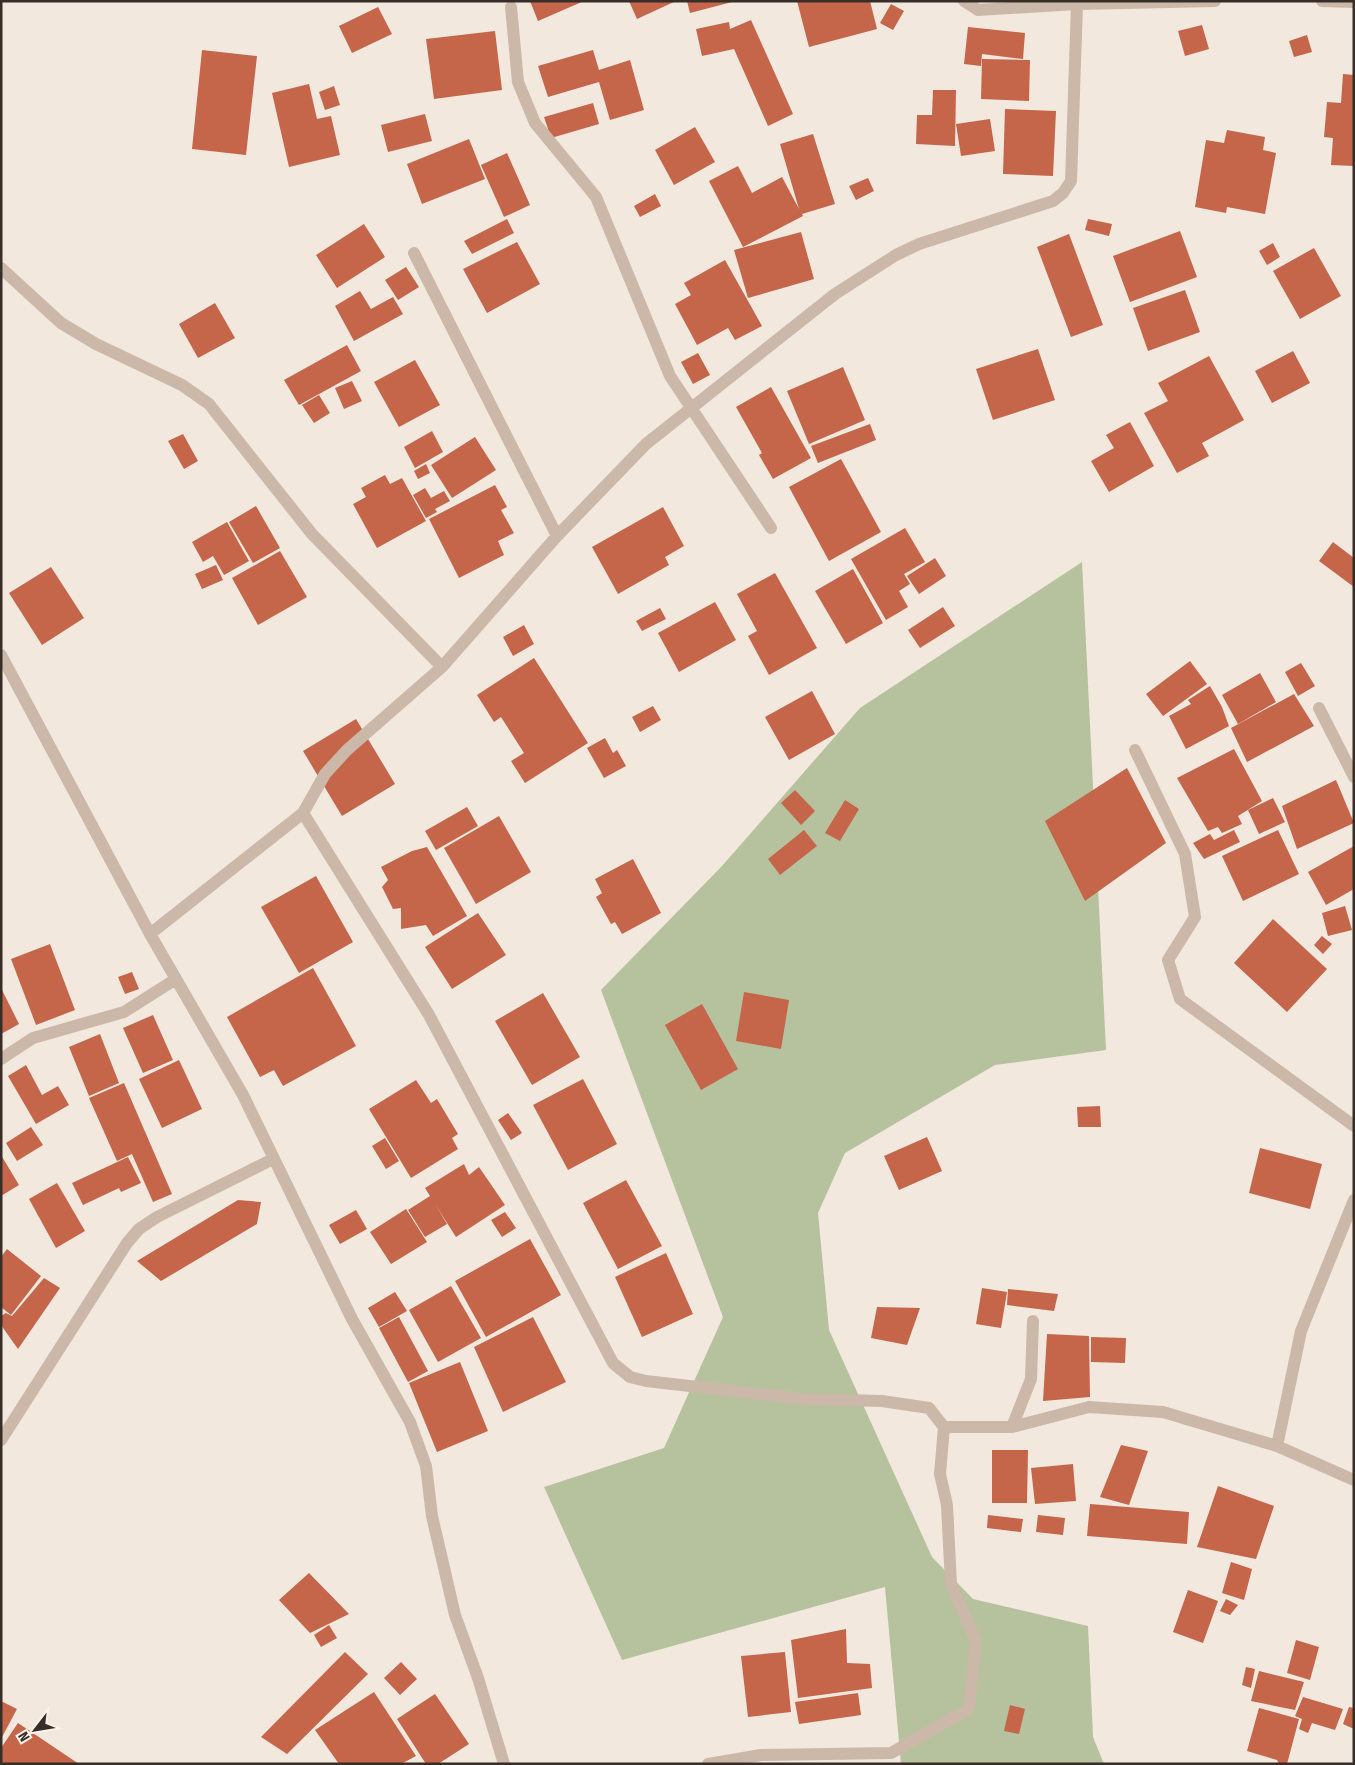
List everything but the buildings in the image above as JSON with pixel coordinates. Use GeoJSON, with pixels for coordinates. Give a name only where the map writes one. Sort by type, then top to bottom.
{"type":"FeatureCollection","features":[{"type":"Feature","properties":{"kind":"street"},"geometry":{"type":"LineString","coordinates":[[964,1],[978,10],[1077,4],[1216,1]]}},
{"type":"Feature","properties":{"kind":"street"},"geometry":{"type":"LineString","coordinates":[[1322,1],[1354,2]]}},
{"type":"Feature","properties":{"kind":"street"},"geometry":{"type":"LineString","coordinates":[[150,934],[303,813],[325,774],[347,750],[442,667],[557,536],[646,444],[835,294],[896,255],[920,244],[1053,201],[1063,193],[1071,181],[1077,4]]}},
{"type":"Feature","properties":{"kind":"street"},"geometry":{"type":"LineString","coordinates":[[511,7],[518,82],[535,123],[596,197],[670,376],[771,528]]}},
{"type":"Feature","properties":{"kind":"street"},"geometry":{"type":"LineString","coordinates":[[414,254],[557,536]]}},
{"type":"Feature","properties":{"kind":"street"},"geometry":{"type":"LineString","coordinates":[[1,268],[62,323],[96,344],[182,385],[209,404],[312,534],[442,667]]}},
{"type":"Feature","properties":{"kind":"street"},"geometry":{"type":"LineString","coordinates":[[1,655],[150,934],[243,1095],[273,1159],[318,1245],[352,1319],[410,1422],[426,1466],[432,1516],[454,1615],[478,1678],[504,1764]]}},
{"type":"Feature","properties":{"kind":"street"},"geometry":{"type":"LineString","coordinates":[[1319,708],[1354,777]]}},
{"type":"Feature","properties":{"kind":"street"},"geometry":{"type":"LineString","coordinates":[[1135,750],[1184,854],[1195,917],[1168,960],[1180,999],[1354,1126]]}},
{"type":"Feature","properties":{"kind":"street"},"geometry":{"type":"LineString","coordinates":[[303,813],[429,1015],[613,1363],[630,1377],[646,1381],[804,1400],[882,1401],[929,1408],[944,1427],[940,1474],[947,1506],[952,1584],[976,1641],[969,1709],[891,1753],[761,1755],[708,1764]]}},
{"type":"Feature","properties":{"kind":"street"},"geometry":{"type":"LineString","coordinates":[[1,1059],[33,1038],[124,1012],[176,979]]}},
{"type":"Feature","properties":{"kind":"street"},"geometry":{"type":"LineString","coordinates":[[1,1440],[127,1244],[139,1229],[156,1217],[273,1159]]}},
{"type":"Feature","properties":{"kind":"street"},"geometry":{"type":"LineString","coordinates":[[1277,1446],[1301,1331],[1354,1200]]}},
{"type":"Feature","properties":{"kind":"street"},"geometry":{"type":"LineString","coordinates":[[1012,1427],[1031,1379],[1034,1321]]}},
{"type":"Feature","properties":{"kind":"street"},"geometry":{"type":"LineString","coordinates":[[944,1427],[1012,1427],[1089,1407],[1127,1408],[1163,1412],[1277,1446],[1354,1480]]}},
{"type":"Feature","properties":{"kind":"green space"},"geometry":{"type":"Polygon","coordinates":[[[1082,562],[1106,1050],[995,1065],[845,1153],[818,1213],[829,1330],[932,1557],[973,1599],[1088,1626],[1093,1737],[1104,1764],[901,1764],[885,1587],[622,1660],[544,1487],[664,1448],[723,1317],[601,990],[722,866],[860,708],[1082,562]]]}}]}
